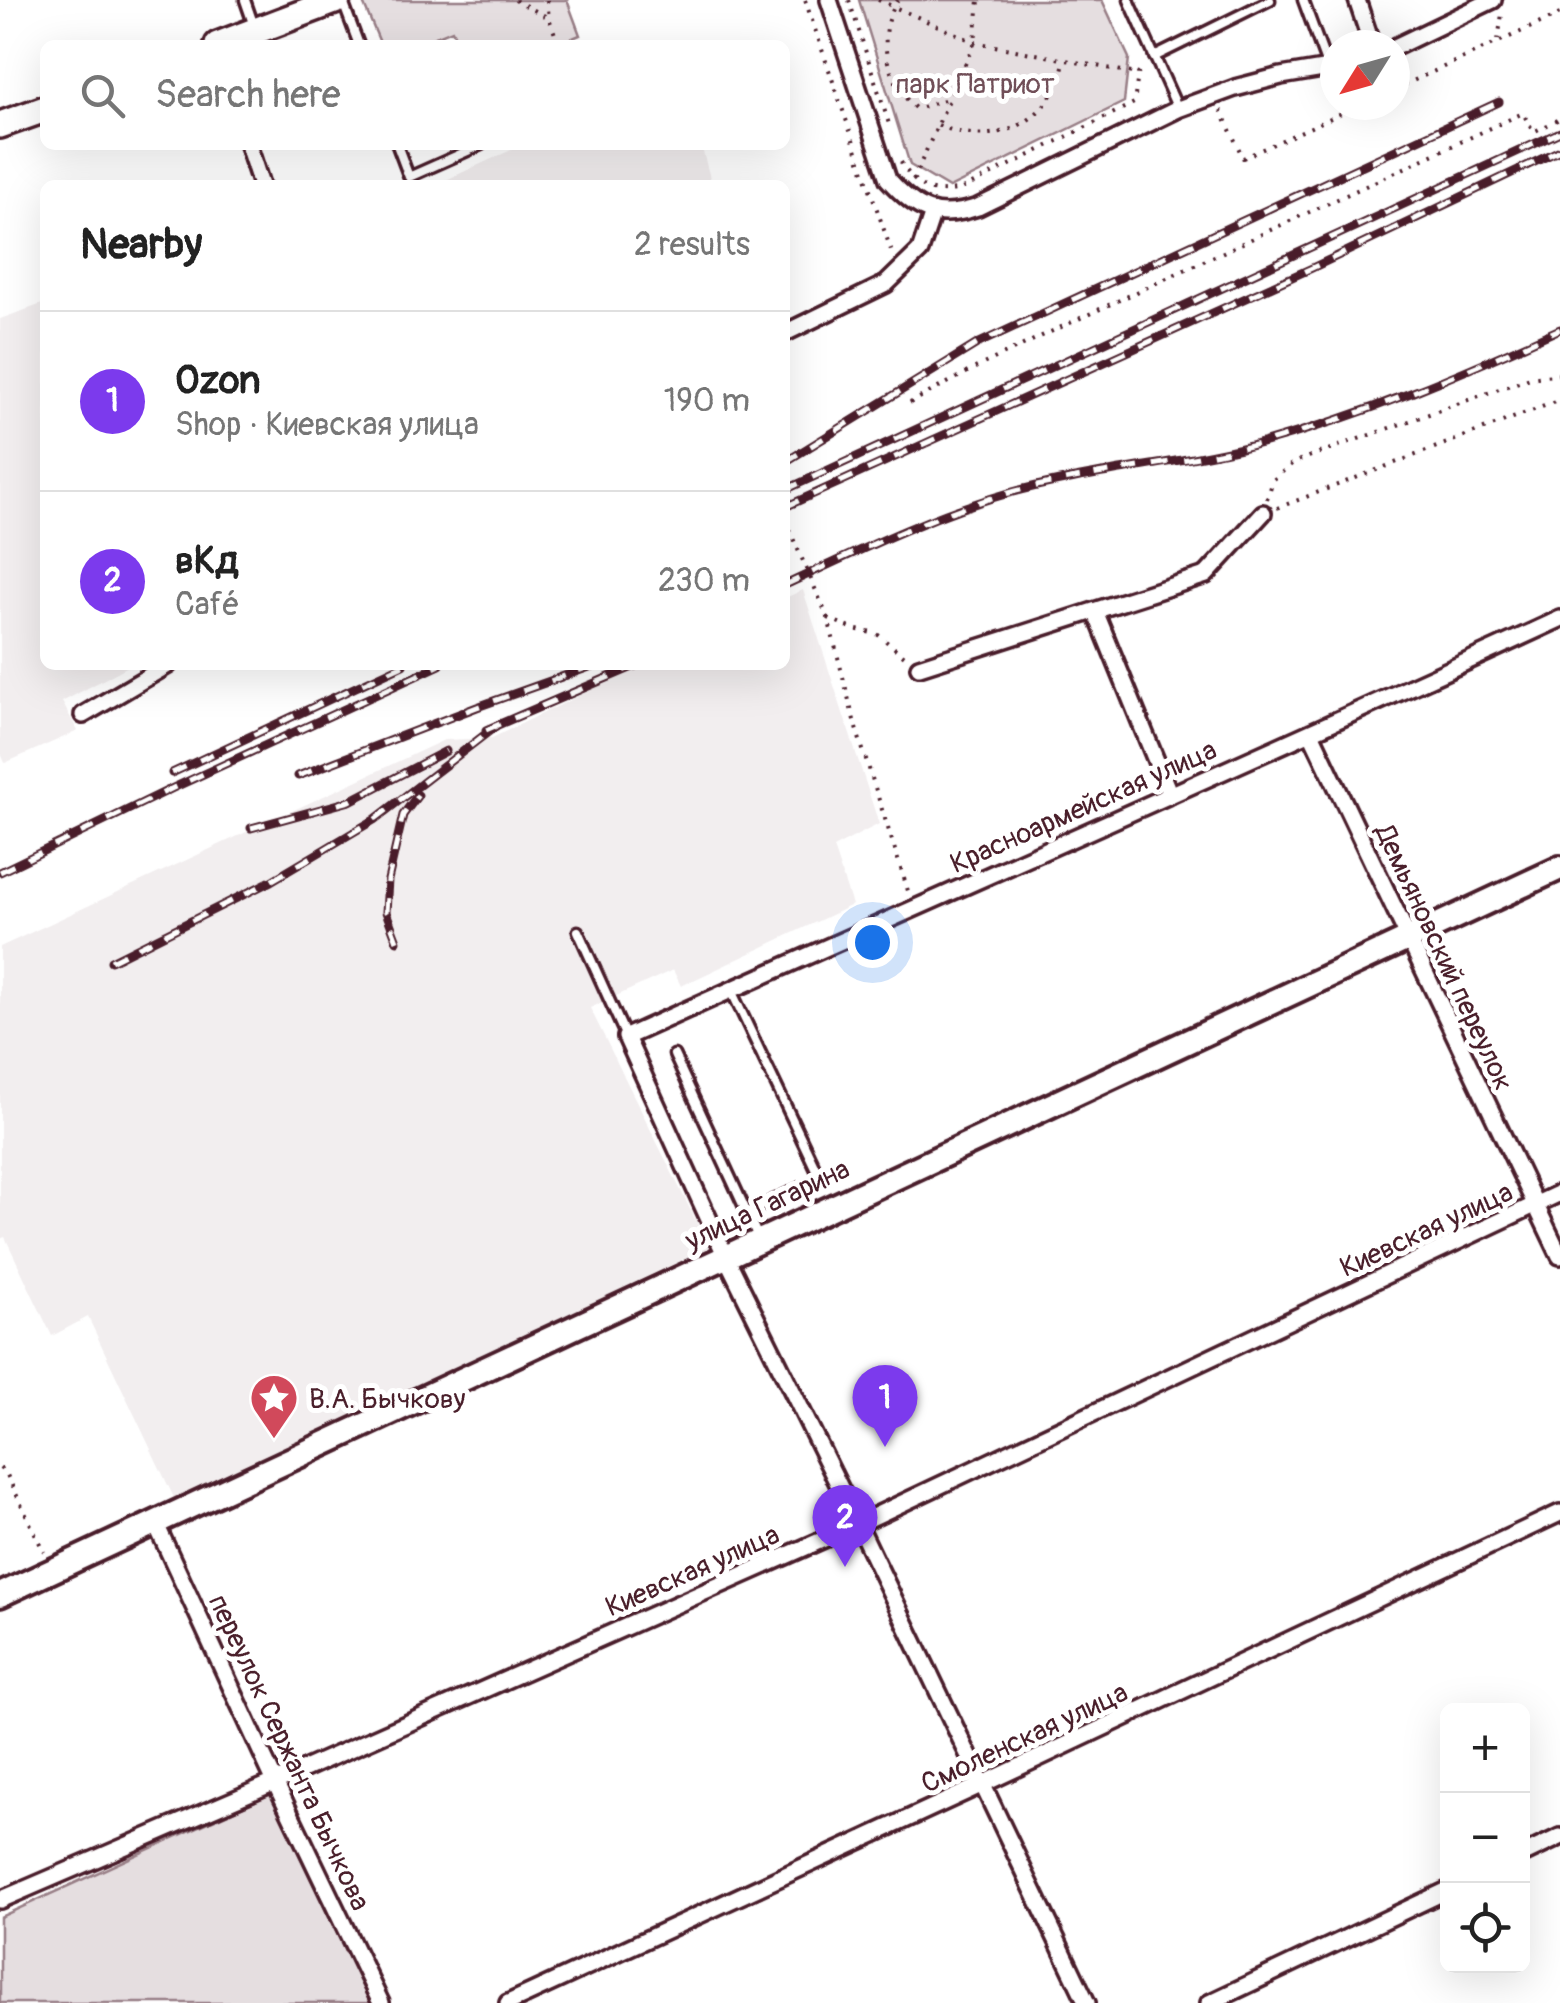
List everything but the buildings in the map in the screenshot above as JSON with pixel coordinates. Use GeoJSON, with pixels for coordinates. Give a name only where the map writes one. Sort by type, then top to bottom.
{"type":"FeatureCollection","features":[{"type":"Feature","properties":{"kind":"main road"},"geometry":{"type":"LineString","coordinates":[[233,40],[330,1]]}},
{"type":"Feature","properties":{"kind":"main road"},"geometry":{"type":"LineString","coordinates":[[0,125],[40,111]]}},
{"type":"Feature","properties":{"kind":"street"},"geometry":{"type":"LineString","coordinates":[[829,0],[888,179],[907,200],[932,212],[957,214],[978,207],[1214,96],[1320,69]]}},
{"type":"Feature","properties":{"kind":"street"},"geometry":{"type":"LineString","coordinates":[[1356,0],[1367,30]]}},
{"type":"Feature","properties":{"kind":"street"},"geometry":{"type":"LineString","coordinates":[[1410,39],[1494,0]]}},
{"type":"Feature","properties":{"kind":"street"},"geometry":{"type":"LineString","coordinates":[[250,150],[260,180]]}},
{"type":"Feature","properties":{"kind":"street"},"geometry":{"type":"LineString","coordinates":[[790,331],[886,284],[920,251],[932,212]]}},
{"type":"Feature","properties":{"kind":"street"},"geometry":{"type":"LineString","coordinates":[[919,667],[1206,575],[1263,513]]}},
{"type":"Feature","properties":{"kind":"street"},"geometry":{"type":"LineString","coordinates":[[1095,610],[1170,795]]}},
{"type":"Feature","properties":{"kind":"street","name":"Красноармейская улица"},"geometry":{"type":"LineString","coordinates":[[626,1037],[1560,619]]}},
{"type":"Feature","properties":{"kind":"street"},"geometry":{"type":"LineString","coordinates":[[83,715],[160,670]]}},
{"type":"Feature","properties":{"kind":"street","name":"Демьяновский переулок"},"geometry":{"type":"LineString","coordinates":[[1311,733],[1560,1256]]}},
{"type":"Feature","properties":{"kind":"street","name":"улица Гагарина"},"geometry":{"type":"LineString","coordinates":[[0,1595],[1560,868]]}},
{"type":"Feature","properties":{"kind":"street"},"geometry":{"type":"LineString","coordinates":[[626,1037],[726,1257],[1087,2003]]}},
{"type":"Feature","properties":{"kind":"street","name":"Киевская улица"},"geometry":{"type":"LineString","coordinates":[[0,1900],[858,1524],[1560,1193]]}},
{"type":"Feature","properties":{"kind":"street","name":"Смоленская улица"},"geometry":{"type":"LineString","coordinates":[[508,2003],[1560,1513]]}},
{"type":"Feature","properties":{"kind":"street","name":"переулок Сержанта Бычкова"},"geometry":{"type":"LineString","coordinates":[[155,1522],[381,2003]]}},
{"type":"Feature","properties":{"kind":"street"},"geometry":{"type":"LineString","coordinates":[[1530,1851],[1560,1837]]}},
{"type":"Feature","properties":{"kind":"street"},"geometry":{"type":"LineString","coordinates":[[1209,2003],[1440,1894]]}},
{"type":"Feature","properties":{"kind":"lane"},"geometry":{"type":"LineString","coordinates":[[244,0],[256,32]]}},
{"type":"Feature","properties":{"kind":"lane"},"geometry":{"type":"LineString","coordinates":[[1129,0],[1178,110]]}},
{"type":"Feature","properties":{"kind":"lane"},"geometry":{"type":"LineString","coordinates":[[1154,56],[1270,0]]}},
{"type":"Feature","properties":{"kind":"lane"},"geometry":{"type":"LineString","coordinates":[[1303,0],[1320,39]]}},
{"type":"Feature","properties":{"kind":"lane"},"geometry":{"type":"LineString","coordinates":[[330,1],[356,40]]}},
{"type":"Feature","properties":{"kind":"lane"},"geometry":{"type":"LineString","coordinates":[[399,150],[409,177],[470,150]]}},
{"type":"Feature","properties":{"kind":"lane"},"geometry":{"type":"LineString","coordinates":[[578,931],[626,1037]]}},
{"type":"Feature","properties":{"kind":"lane"},"geometry":{"type":"LineString","coordinates":[[731,990],[820,1178],[748,1213]]}},
{"type":"Feature","properties":{"kind":"lane"},"geometry":{"type":"LineString","coordinates":[[674,1054],[760,1241]]}},
{"type":"Feature","properties":{"kind":"path"},"geometry":{"type":"LineString","coordinates":[[514,0],[548,18]]}},
{"type":"Feature","properties":{"kind":"path"},"geometry":{"type":"LineString","coordinates":[[546,0],[556,36]]}},
{"type":"Feature","properties":{"kind":"path"},"geometry":{"type":"LineString","coordinates":[[805,0],[898,272]]}},
{"type":"Feature","properties":{"kind":"path"},"geometry":{"type":"LineString","coordinates":[[849,0],[890,128]]}},
{"type":"Feature","properties":{"kind":"path"},"geometry":{"type":"LineString","coordinates":[[878,0],[975,42],[1138,74]]}},
{"type":"Feature","properties":{"kind":"path"},"geometry":{"type":"LineString","coordinates":[[898,0],[886,31],[886,56],[900,91],[916,110],[950,98]]}},
{"type":"Feature","properties":{"kind":"path"},"geometry":{"type":"LineString","coordinates":[[913,180],[975,42],[979,0]]}},
{"type":"Feature","properties":{"kind":"path"},"geometry":{"type":"LineString","coordinates":[[1497,42],[1505,0]]}},
{"type":"Feature","properties":{"kind":"path"},"geometry":{"type":"LineString","coordinates":[[1410,81],[1560,14]]}},
{"type":"Feature","properties":{"kind":"path"},"geometry":{"type":"LineString","coordinates":[[902,164],[913,180],[926,189],[943,193],[962,190],[1134,104],[1138,74],[1154,56]]}},
{"type":"Feature","properties":{"kind":"path"},"geometry":{"type":"LineString","coordinates":[[938,125],[978,136],[1018,126],[1049,98],[1062,74],[1064,60]]}},
{"type":"Feature","properties":{"kind":"path"},"geometry":{"type":"LineString","coordinates":[[1214,96],[1243,158],[1326,120]]}},
{"type":"Feature","properties":{"kind":"path"},"geometry":{"type":"LineString","coordinates":[[910,403],[1044,335],[1523,114],[1533,132],[1560,119]]}},
{"type":"Feature","properties":{"kind":"path"},"geometry":{"type":"LineString","coordinates":[[1263,513],[1273,480],[1294,462],[1530,378],[1560,374]]}},
{"type":"Feature","properties":{"kind":"path"},"geometry":{"type":"LineString","coordinates":[[1263,513],[1560,400]]}},
{"type":"Feature","properties":{"kind":"path"},"geometry":{"type":"LineString","coordinates":[[790,531],[828,618],[856,728],[911,899]]}},
{"type":"Feature","properties":{"kind":"path"},"geometry":{"type":"LineString","coordinates":[[828,618],[876,634],[919,667]]}},
{"type":"Feature","properties":{"kind":"path"},"geometry":{"type":"LineString","coordinates":[[0,1468],[7,1475],[52,1570]]}},
{"type":"Feature","properties":{"kind":"shaded area"},"geometry":{"type":"Polygon","coordinates":[[[511,150],[702,150],[711,180],[446,180],[511,150]]]}},
{"type":"Feature","properties":{"kind":"shaded area"},"geometry":{"type":"Polygon","coordinates":[[[40,305],[40,670],[121,670],[62,702],[78,731],[5,763],[0,751],[0,319],[40,305]]]}},
{"type":"Feature","properties":{"kind":"shaded area"},"geometry":{"type":"Polygon","coordinates":[[[803,590],[879,824],[833,848],[852,905],[681,986],[673,970],[590,1008],[709,1247],[175,1500],[88,1317],[52,1336],[5,1237],[0,1239],[0,947],[444,740],[492,738],[633,670],[790,670],[790,596],[803,590]]]}},
{"type":"Feature","properties":{"kind":"green space"},"geometry":{"type":"Polygon","coordinates":[[[362,0],[567,0],[580,35],[568,40],[457,40],[452,30],[428,40],[379,40],[362,0]]]}},
{"type":"Feature","properties":{"kind":"green space","name":"парк Патриот"},"geometry":{"type":"Polygon","coordinates":[[[859,0],[1102,0],[1129,58],[1124,102],[949,188],[910,165],[859,0]]]}},
{"type":"Feature","properties":{"kind":"green space"},"geometry":{"type":"Polygon","coordinates":[[[270,1794],[370,2003],[0,2003],[0,1917],[270,1794]]]}},
{"type":"Feature","properties":{"kind":"railway"},"geometry":{"type":"LineString","coordinates":[[790,459],[977,344],[1499,102]]}},
{"type":"Feature","properties":{"kind":"railway"},"geometry":{"type":"LineString","coordinates":[[790,488],[1560,132]]}},
{"type":"Feature","properties":{"kind":"railway"},"geometry":{"type":"LineString","coordinates":[[790,505],[1312,268],[1560,150]]}},
{"type":"Feature","properties":{"kind":"railway"},"geometry":{"type":"LineString","coordinates":[[790,583],[895,534],[980,502],[1072,479],[1231,451],[1301,432],[1413,392],[1560,329]]}},
{"type":"Feature","properties":{"kind":"railway"},"geometry":{"type":"LineString","coordinates":[[172,773],[392,670]]}},
{"type":"Feature","properties":{"kind":"railway"},"geometry":{"type":"LineString","coordinates":[[0,872],[429,670]]}},
{"type":"Feature","properties":{"kind":"railway"},"geometry":{"type":"LineString","coordinates":[[298,776],[581,670]]}},
{"type":"Feature","properties":{"kind":"railway"},"geometry":{"type":"LineString","coordinates":[[486,730],[625,670]]}},
{"type":"Feature","properties":{"kind":"railway"},"geometry":{"type":"LineString","coordinates":[[111,961],[271,881],[374,820],[496,726]]}},
{"type":"Feature","properties":{"kind":"railway"},"geometry":{"type":"LineString","coordinates":[[251,828],[350,801],[446,751]]}},
{"type":"Feature","properties":{"kind":"railway"},"geometry":{"type":"LineString","coordinates":[[397,941],[386,912],[388,880],[403,815],[418,795]]}},
{"type":"Feature","properties":{"kind":"place","name":"В.А. Бычкову"},"geometry":{"type":"Point","coordinates":[274,1440]}},
{"type":"Feature","properties":{"kind":"place","name":"Ozon"},"geometry":{"type":"Point","coordinates":[885,1447]}},
{"type":"Feature","properties":{"kind":"place","name":"вКд"},"geometry":{"type":"Point","coordinates":[845,1567]}}]}
